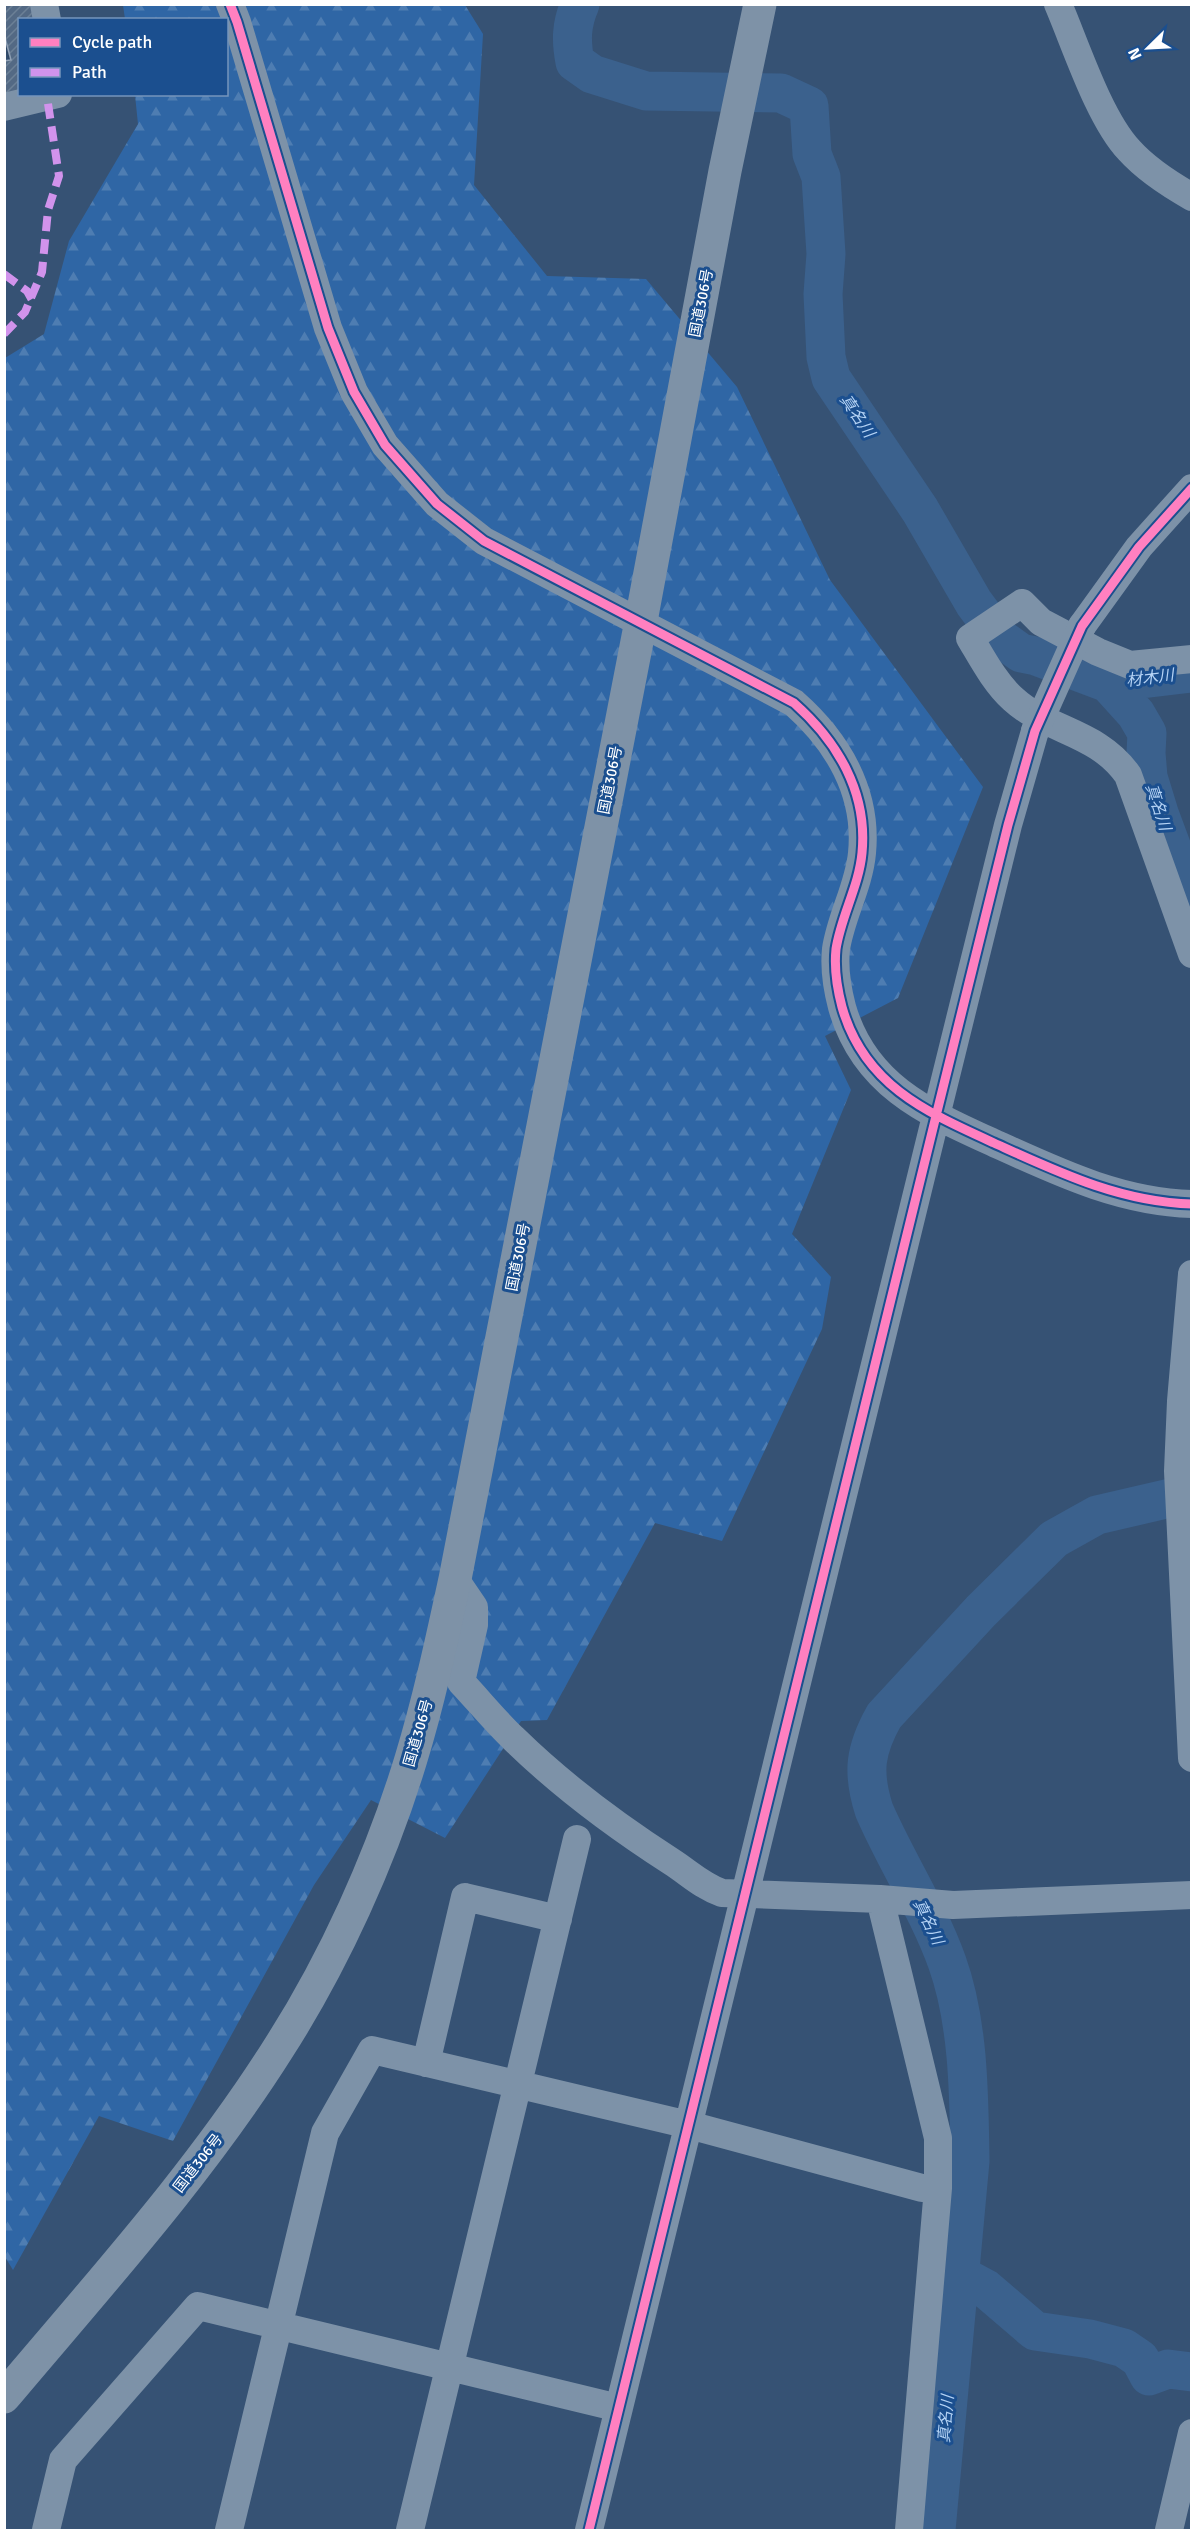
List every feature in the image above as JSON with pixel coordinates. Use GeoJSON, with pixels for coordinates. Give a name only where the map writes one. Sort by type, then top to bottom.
{"type":"FeatureCollection","features":[{"type":"Feature","properties":{"kind":"highway","name":"国道306号"},"geometry":{"type":"LineString","coordinates":[[4,2397],[206,2154],[279,2047],[313,1989],[360,1891],[400,1793],[429,1696],[455,1579],[641,621],[725,171],[759,8]]}},
{"type":"Feature","properties":{"kind":"street"},"geometry":{"type":"LineString","coordinates":[[230,4],[328,328],[354,392],[385,445],[437,504],[484,541],[641,621],[794,703],[812,719],[837,751],[856,790],[862,832],[860,864],[836,951],[837,990],[849,1029],[868,1062],[897,1090],[936,1116],[1081,1182],[1143,1199],[1191,1204]]}},
{"type":"Feature","properties":{"kind":"street"},"geometry":{"type":"LineString","coordinates":[[1058,4],[1102,109],[1128,149],[1168,184],[1191,196]]}},
{"type":"Feature","properties":{"kind":"street"},"geometry":{"type":"LineString","coordinates":[[4,107],[50,96]]}},
{"type":"Feature","properties":{"kind":"street"},"geometry":{"type":"LineString","coordinates":[[589,2530],[1008,825],[1035,731],[1082,626],[1139,547],[1191,488]]}},
{"type":"Feature","properties":{"kind":"street"},"geometry":{"type":"LineString","coordinates":[[1191,658],[1130,665],[1098,652],[1041,622],[1022,603],[970,638],[1011,698],[1029,711],[1099,745],[1117,758],[1128,775],[1191,954]]}},
{"type":"Feature","properties":{"kind":"street"},"geometry":{"type":"LineString","coordinates":[[1191,1274],[1178,1471],[1191,1758]]}},
{"type":"Feature","properties":{"kind":"street"},"geometry":{"type":"LineString","coordinates":[[455,1579],[474,1607],[474,1625],[461,1682],[514,1739],[595,1810],[676,1864],[698,1882],[722,1893],[887,1899],[952,1905],[1191,1895]]}},
{"type":"Feature","properties":{"kind":"street"},"geometry":{"type":"LineString","coordinates":[[410,2530],[577,1839]]}},
{"type":"Feature","properties":{"kind":"street"},"geometry":{"type":"LineString","coordinates":[[426,2063],[465,1898],[558,1919]]}},
{"type":"Feature","properties":{"kind":"street"},"geometry":{"type":"LineString","coordinates":[[887,1899],[938,2138],[938,2188],[909,2530]]}},
{"type":"Feature","properties":{"kind":"street"},"geometry":{"type":"LineString","coordinates":[[229,2530],[325,2133],[372,2050],[689,2125],[922,2188],[938,2188]]}},
{"type":"Feature","properties":{"kind":"street"},"geometry":{"type":"LineString","coordinates":[[46,2530],[63,2460],[198,2306],[619,2408]]}},
{"type":"Feature","properties":{"kind":"street"},"geometry":{"type":"LineString","coordinates":[[1168,2530],[1191,2433]]}},
{"type":"Feature","properties":{"kind":"green space"},"geometry":{"type":"Polygon","coordinates":[[[123,5],[465,5],[483,34],[474,185],[547,276],[646,279],[737,387],[830,580],[983,787],[898,998],[825,1036],[851,1090],[792,1234],[831,1277],[822,1329],[722,1541],[655,1523],[547,1720],[521,1721],[445,1838],[371,1800],[314,1885],[173,2141],[99,2116],[13,2270],[5,2257],[5,358],[44,334],[69,241],[138,124],[135,96],[228,96],[228,18],[125,18],[123,5]]]}},
{"type":"Feature","properties":{"kind":"building"},"geometry":{"type":"Polygon","coordinates":[[[4,4],[36,4],[39,18],[18,18],[18,91],[4,97],[4,61],[11,60],[4,34],[4,4]]]}},
{"type":"Feature","properties":{"kind":"waterway","name":"真名川"},"geometry":{"type":"LineString","coordinates":[[580,4],[573,33],[575,62],[592,74],[646,91],[781,93],[809,106],[812,154],[821,177],[826,254],[823,294],[826,357],[831,378],[920,510],[974,603],[1000,638],[1021,653],[1036,656],[1108,683],[1136,714],[1147,733],[1148,777],[1192,902]]}},
{"type":"Feature","properties":{"kind":"waterway","name":"材木川"},"geometry":{"type":"LineString","coordinates":[[1108,683],[1192,673]]}},
{"type":"Feature","properties":{"kind":"waterway","name":"真名川"},"geometry":{"type":"LineString","coordinates":[[936,2530],[970,2161],[964,2035],[947,1962],[931,1923],[874,1810],[867,1773],[869,1751],[884,1716],[981,1611],[1054,1539],[1097,1515],[1192,1493]]}},
{"type":"Feature","properties":{"kind":"waterway"},"geometry":{"type":"LineString","coordinates":[[960,2275],[986,2289],[1035,2331],[1090,2339],[1124,2348],[1140,2359],[1149,2376],[1168,2369],[1192,2372]]}},
{"type":"Feature","properties":{"kind":"marked path"},"geometry":{"type":"LineString","coordinates":[[4,334],[25,312],[42,272],[48,210],[59,176],[47,97]]}},
{"type":"Feature","properties":{"kind":"marked path"},"geometry":{"type":"LineString","coordinates":[[4,274],[27,291],[32,300]]}},
{"type":"Feature","properties":{"kind":"cycle path"},"geometry":{"type":"LineString","coordinates":[[230,4],[328,328],[354,392],[385,445],[437,504],[484,541],[794,703],[810,718],[836,751],[854,789],[863,831],[860,865],[838,937],[836,978],[842,1007],[852,1034],[865,1057],[901,1093],[922,1107],[1018,1154],[1090,1184],[1140,1198],[1192,1204]]}},
{"type":"Feature","properties":{"kind":"cycle path"},"geometry":{"type":"LineString","coordinates":[[589,2530],[1008,825],[1035,731],[1082,626],[1139,547],[1192,488]]}}]}
